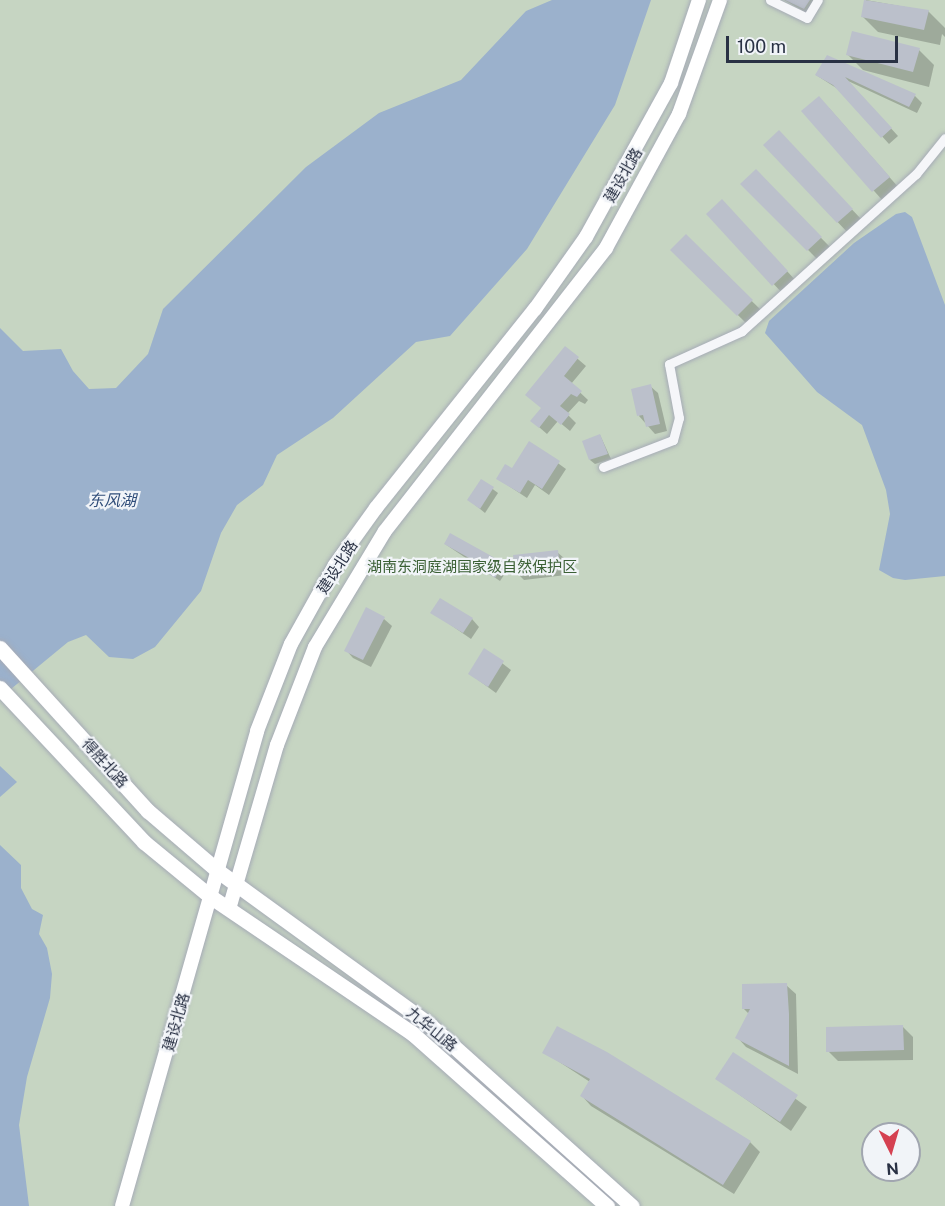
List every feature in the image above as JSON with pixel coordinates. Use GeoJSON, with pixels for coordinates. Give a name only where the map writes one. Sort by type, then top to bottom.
{"type":"FeatureCollection","features":[{"type":"Feature","properties":{"kind":"main road","name":"建设北路"},"geometry":{"type":"LineString","coordinates":[[122,1206],[257,731],[291,644],[335,565],[369,518],[535,309],[586,237],[671,83],[699,0]]}},
{"type":"Feature","properties":{"kind":"main road"},"geometry":{"type":"LineString","coordinates":[[229,909],[277,745],[315,647],[385,531],[606,248],[679,114],[720,0]]}},
{"type":"Feature","properties":{"kind":"main road","name":"得胜北路"},"geometry":{"type":"LineString","coordinates":[[0,648],[148,811],[218,871]]}},
{"type":"Feature","properties":{"kind":"main road","name":"得胜北路"},"geometry":{"type":"LineString","coordinates":[[0,687],[144,842],[211,897]]}},
{"type":"Feature","properties":{"kind":"main road","name":"九华山路"},"geometry":{"type":"LineString","coordinates":[[218,871],[430,1025],[632,1206]]}},
{"type":"Feature","properties":{"kind":"main road","name":"九华山路"},"geometry":{"type":"LineString","coordinates":[[211,897],[412,1033],[607,1206]]}},
{"type":"Feature","properties":{"kind":"street"},"geometry":{"type":"LineString","coordinates":[[770,0],[807,18],[818,0]]}},
{"type":"Feature","properties":{"kind":"street"},"geometry":{"type":"LineString","coordinates":[[603,467],[673,440],[679,418],[669,364],[742,331],[916,174],[945,138]]}},
{"type":"Feature","properties":{"kind":"green space","name":"湖南东洞庭湖国家级自然保护区"},"geometry":{"type":"Polygon","coordinates":[[[0,0],[945,0],[945,1206],[0,1206],[0,0]]]}},
{"type":"Feature","properties":{"kind":"water","name":"东风湖"},"geometry":{"type":"Polygon","coordinates":[[[552,0],[651,0],[615,105],[527,249],[450,336],[416,342],[333,418],[277,455],[263,485],[237,505],[221,533],[201,591],[155,647],[133,659],[109,657],[86,635],[68,642],[0,698],[0,328],[23,351],[61,349],[73,371],[89,389],[116,388],[148,354],[163,309],[306,167],[379,113],[461,80],[526,11],[552,0]]]}},
{"type":"Feature","properties":{"kind":"water"},"geometry":{"type":"Polygon","coordinates":[[[905,212],[912,217],[945,305],[945,576],[905,580],[893,578],[879,570],[890,514],[886,490],[862,425],[817,392],[765,333],[769,321],[854,243],[896,214],[905,212]]]}},
{"type":"Feature","properties":{"kind":"water"},"geometry":{"type":"Polygon","coordinates":[[[0,766],[17,782],[0,797],[0,766]]]}},
{"type":"Feature","properties":{"kind":"water"},"geometry":{"type":"Polygon","coordinates":[[[0,845],[21,865],[21,888],[32,909],[43,915],[39,934],[47,948],[52,974],[50,998],[27,1077],[19,1125],[29,1206],[0,1206],[0,845]]]}},
{"type":"Feature","properties":{"kind":"building"},"geometry":{"type":"Polygon","coordinates":[[[785,0],[810,0],[804,9],[785,0]]]}},
{"type":"Feature","properties":{"kind":"building"},"geometry":{"type":"Polygon","coordinates":[[[864,0],[929,10],[924,30],[861,17],[864,0]]]}},
{"type":"Feature","properties":{"kind":"building"},"geometry":{"type":"Polygon","coordinates":[[[852,31],[920,48],[913,72],[846,55],[852,31]]]}},
{"type":"Feature","properties":{"kind":"building"},"geometry":{"type":"Polygon","coordinates":[[[827,55],[916,94],[909,107],[845,77],[892,128],[881,138],[833,85],[815,75],[827,55]]]}},
{"type":"Feature","properties":{"kind":"building"},"geometry":{"type":"Polygon","coordinates":[[[819,96],[890,177],[872,192],[801,111],[819,96]]]}},
{"type":"Feature","properties":{"kind":"building"},"geometry":{"type":"Polygon","coordinates":[[[779,130],[853,209],[837,223],[763,145],[779,130]]]}},
{"type":"Feature","properties":{"kind":"building"},"geometry":{"type":"Polygon","coordinates":[[[756,169],[822,237],[807,251],[740,184],[756,169]]]}},
{"type":"Feature","properties":{"kind":"building"},"geometry":{"type":"Polygon","coordinates":[[[722,199],[788,271],[772,286],[706,214],[722,199]]]}},
{"type":"Feature","properties":{"kind":"building"},"geometry":{"type":"Polygon","coordinates":[[[686,234],[753,300],[737,316],[670,250],[686,234]]]}},
{"type":"Feature","properties":{"kind":"building"},"geometry":{"type":"Polygon","coordinates":[[[565,346],[579,357],[564,376],[582,391],[577,397],[571,394],[560,406],[570,414],[561,425],[549,415],[539,428],[530,421],[541,408],[525,395],[565,346]]]}},
{"type":"Feature","properties":{"kind":"building"},"geometry":{"type":"Polygon","coordinates":[[[651,384],[660,424],[646,427],[643,415],[637,416],[631,389],[651,384]]]}},
{"type":"Feature","properties":{"kind":"building"},"geometry":{"type":"Polygon","coordinates":[[[600,434],[608,454],[589,460],[582,441],[600,434]]]}},
{"type":"Feature","properties":{"kind":"building"},"geometry":{"type":"Polygon","coordinates":[[[529,441],[560,461],[542,489],[528,480],[520,493],[496,479],[505,464],[512,468],[529,441]]]}},
{"type":"Feature","properties":{"kind":"building"},"geometry":{"type":"Polygon","coordinates":[[[481,479],[494,487],[480,509],[467,500],[481,479]]]}},
{"type":"Feature","properties":{"kind":"building"},"geometry":{"type":"Polygon","coordinates":[[[450,533],[504,563],[495,578],[476,566],[478,563],[444,544],[450,533]]]}},
{"type":"Feature","properties":{"kind":"building"},"geometry":{"type":"Polygon","coordinates":[[[558,550],[560,568],[515,573],[513,555],[558,550]]]}},
{"type":"Feature","properties":{"kind":"building"},"geometry":{"type":"Polygon","coordinates":[[[440,598],[473,618],[463,633],[430,613],[440,598]]]}},
{"type":"Feature","properties":{"kind":"building"},"geometry":{"type":"Polygon","coordinates":[[[366,607],[385,617],[363,660],[344,651],[366,607]]]}},
{"type":"Feature","properties":{"kind":"building"},"geometry":{"type":"Polygon","coordinates":[[[484,648],[504,661],[488,687],[468,674],[484,648]]]}},
{"type":"Feature","properties":{"kind":"building"},"geometry":{"type":"Polygon","coordinates":[[[787,983],[789,1066],[735,1038],[750,1009],[742,1009],[742,984],[787,983]]]}},
{"type":"Feature","properties":{"kind":"building"},"geometry":{"type":"Polygon","coordinates":[[[903,1025],[904,1050],[826,1052],[826,1027],[903,1025]]]}},
{"type":"Feature","properties":{"kind":"building"},"geometry":{"type":"Polygon","coordinates":[[[557,1026],[607,1052],[751,1141],[723,1185],[580,1096],[590,1079],[542,1053],[557,1026]]]}},
{"type":"Feature","properties":{"kind":"building"},"geometry":{"type":"Polygon","coordinates":[[[733,1052],[798,1095],[780,1122],[715,1079],[733,1052]]]}}]}
